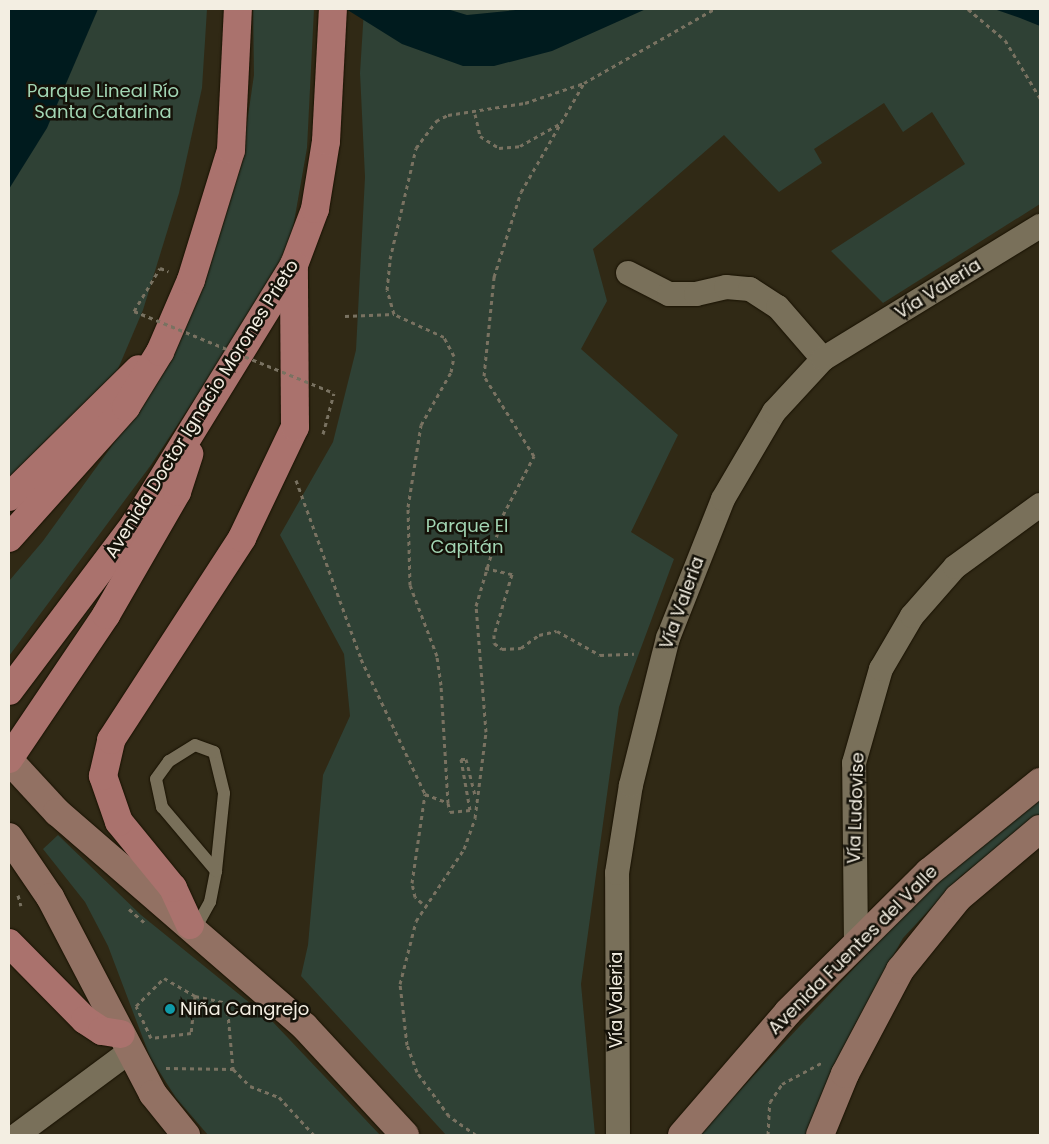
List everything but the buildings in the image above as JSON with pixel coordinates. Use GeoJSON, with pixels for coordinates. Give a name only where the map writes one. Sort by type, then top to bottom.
{"type":"FeatureCollection","features":[{"type":"Feature","properties":{"kind":"main road"},"geometry":{"type":"LineString","coordinates":[[9,538],[126,407],[160,352],[191,280],[231,150],[238,9]]}},
{"type":"Feature","properties":{"kind":"main road","name":"Avenida Doctor Ignacio Morones Prieto"},"geometry":{"type":"LineString","coordinates":[[9,691],[134,525],[294,265],[315,209],[326,141],[333,9]]}},
{"type":"Feature","properties":{"kind":"main road"},"geometry":{"type":"LineString","coordinates":[[192,927],[173,888],[119,822],[103,776],[111,740],[242,538],[295,427],[294,265]]}},
{"type":"Feature","properties":{"kind":"main road"},"geometry":{"type":"LineString","coordinates":[[9,497],[120,385],[160,352]]}},
{"type":"Feature","properties":{"kind":"main road"},"geometry":{"type":"LineString","coordinates":[[9,760],[57,694],[159,526],[183,475],[194,427]]}},
{"type":"Feature","properties":{"kind":"main road"},"geometry":{"type":"LineString","coordinates":[[9,921],[49,964],[67,1000]]}},
{"type":"Feature","properties":{"kind":"main road"},"geometry":{"type":"LineString","coordinates":[[9,943],[94,1027],[139,1042]]}},
{"type":"Feature","properties":{"kind":"street","name":"Vía Valeria"},"geometry":{"type":"LineString","coordinates":[[618,1135],[617,873],[647,712],[690,575],[723,499],[774,412],[823,359],[1040,226]]}},
{"type":"Feature","properties":{"kind":"street"},"geometry":{"type":"LineString","coordinates":[[628,273],[669,294],[696,294],[726,287],[750,289],[778,307],[823,359]]}},
{"type":"Feature","properties":{"kind":"street","name":"Vía Ludovise"},"geometry":{"type":"LineString","coordinates":[[856,944],[854,763],[881,669],[912,616],[955,567],[1040,504]]}},
{"type":"Feature","properties":{"kind":"street"},"geometry":{"type":"LineString","coordinates":[[9,760],[57,812],[192,927],[304,1027],[405,1135]]}},
{"type":"Feature","properties":{"kind":"street","name":"Avenida Fuentes del Valle"},"geometry":{"type":"LineString","coordinates":[[682,1135],[744,1060],[856,944],[961,843],[1040,782]]}},
{"type":"Feature","properties":{"kind":"street"},"geometry":{"type":"LineString","coordinates":[[820,1135],[841,1081],[900,970],[958,898],[1040,829]]}},
{"type":"Feature","properties":{"kind":"street"},"geometry":{"type":"LineString","coordinates":[[16,845],[139,1042],[153,1094],[186,1135]]}},
{"type":"Feature","properties":{"kind":"street"},"geometry":{"type":"LineString","coordinates":[[17,1135],[139,1042]]}},
{"type":"Feature","properties":{"kind":"lane"},"geometry":{"type":"LineString","coordinates":[[192,927],[210,902],[216,871],[224,793],[214,752],[195,745],[169,761],[156,779],[162,807],[216,871]]}},
{"type":"Feature","properties":{"kind":"path"},"geometry":{"type":"LineString","coordinates":[[394,314],[387,290],[390,259],[416,148],[436,121],[448,114],[475,114],[525,103],[584,82],[714,9]]}},
{"type":"Feature","properties":{"kind":"path"},"geometry":{"type":"LineString","coordinates":[[968,9],[1005,40],[1040,98]]}},
{"type":"Feature","properties":{"kind":"path"},"geometry":{"type":"LineString","coordinates":[[476,1135],[449,1116],[417,1072],[407,1045],[400,984],[416,922],[464,849],[473,825],[486,732],[480,700],[476,606],[485,568],[503,514],[534,456],[484,376],[494,277],[522,192],[584,82]]}},
{"type":"Feature","properties":{"kind":"path"},"geometry":{"type":"LineString","coordinates":[[475,114],[480,136],[499,148],[520,146],[561,123]]}},
{"type":"Feature","properties":{"kind":"path"},"geometry":{"type":"LineString","coordinates":[[160,268],[134,311],[334,393],[323,434]]}},
{"type":"Feature","properties":{"kind":"path"},"geometry":{"type":"LineString","coordinates":[[345,316],[394,314],[444,337],[454,356],[451,372],[420,425],[408,507],[410,585],[437,656],[441,685],[450,812],[470,810],[461,759],[466,759],[475,798],[473,825]]}},
{"type":"Feature","properties":{"kind":"path"},"geometry":{"type":"LineString","coordinates":[[294,476],[361,659],[425,794],[412,882],[415,897],[422,903]]}},
{"type":"Feature","properties":{"kind":"path"},"geometry":{"type":"LineString","coordinates":[[485,568],[512,574],[494,635],[494,643],[502,649],[521,648],[539,635],[557,631],[600,655],[634,654]]}},
{"type":"Feature","properties":{"kind":"path"},"geometry":{"type":"LineString","coordinates":[[425,794],[448,803]]}},
{"type":"Feature","properties":{"kind":"path"},"geometry":{"type":"LineString","coordinates":[[196,996],[190,1033],[139,1042],[136,1006],[164,978],[196,996],[227,1003],[233,1070]]}},
{"type":"Feature","properties":{"kind":"path"},"geometry":{"type":"LineString","coordinates":[[160,1061],[167,1068],[233,1070],[250,1086],[279,1098],[314,1135]]}},
{"type":"Feature","properties":{"kind":"path"},"geometry":{"type":"LineString","coordinates":[[768,1135],[770,1102],[782,1084],[823,1062]]}},
{"type":"Feature","properties":{"kind":"green space","name":"Parque Lineal Río Santa Catarina"},"geometry":{"type":"Polygon","coordinates":[[[9,9],[207,9],[202,88],[179,193],[143,310],[115,376],[9,492],[9,9]]]}},
{"type":"Feature","properties":{"kind":"green space"},"geometry":{"type":"Polygon","coordinates":[[[253,9],[314,9],[307,148],[290,245],[251,314],[151,465],[9,656],[9,581],[43,541],[124,429],[242,156],[254,75],[253,9]]]}},
{"type":"Feature","properties":{"kind":"green space","name":"Parque El Capitán"},"geometry":{"type":"Polygon","coordinates":[[[364,9],[1040,9],[1040,204],[883,303],[831,251],[965,164],[932,112],[903,132],[884,103],[814,149],[822,163],[779,192],[724,135],[593,249],[607,301],[581,349],[678,435],[631,532],[674,559],[619,707],[581,984],[595,1135],[446,1135],[301,976],[308,945],[323,775],[350,716],[344,654],[280,535],[333,442],[356,350],[365,177],[360,73],[364,9]]]}},
{"type":"Feature","properties":{"kind":"green space"},"geometry":{"type":"Polygon","coordinates":[[[1040,794],[1040,814],[961,876],[903,938],[852,1030],[809,1135],[698,1135],[957,858],[1040,794]]]}},
{"type":"Feature","properties":{"kind":"green space"},"geometry":{"type":"Polygon","coordinates":[[[58,835],[141,915],[271,1020],[380,1135],[208,1135],[176,1098],[150,1057],[108,946],[85,902],[43,849],[58,835]]]}},
{"type":"Feature","properties":{"kind":"water"},"geometry":{"type":"Polygon","coordinates":[[[9,9],[98,9],[47,128],[9,189],[9,9]]]}},
{"type":"Feature","properties":{"kind":"water"},"geometry":{"type":"Polygon","coordinates":[[[346,9],[447,9],[467,15],[526,9],[646,9],[552,51],[494,66],[463,66],[402,44],[346,9]]]}},
{"type":"Feature","properties":{"kind":"water"},"geometry":{"type":"Polygon","coordinates":[[[994,9],[1040,9],[1040,26],[1020,18],[994,9]]]}},
{"type":"Feature","properties":{"kind":"place","name":"Niña Cangrejo"},"geometry":{"type":"Point","coordinates":[170,1009]}}]}
